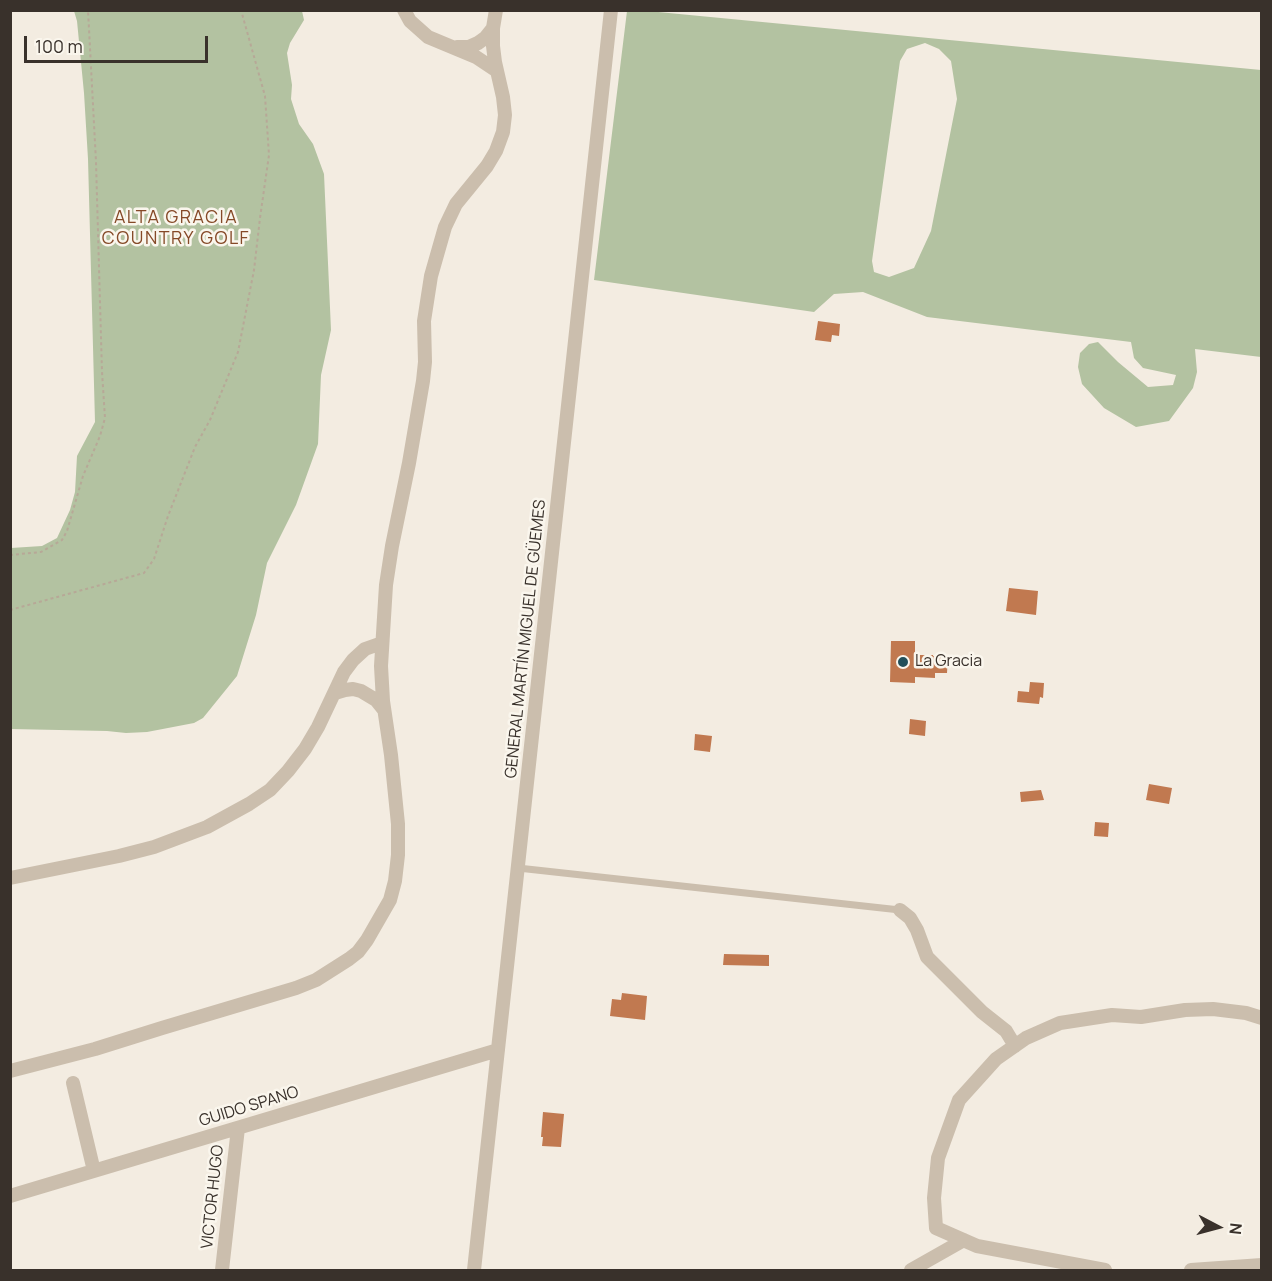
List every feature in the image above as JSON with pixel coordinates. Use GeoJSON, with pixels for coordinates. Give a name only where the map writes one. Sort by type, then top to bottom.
{"type":"FeatureCollection","features":[{"type":"Feature","properties":{"kind":"street"},"geometry":{"type":"LineString","coordinates":[[404,10],[410,21],[428,37],[476,57],[497,71]]}},
{"type":"Feature","properties":{"kind":"street"},"geometry":{"type":"LineString","coordinates":[[10,1071],[95,1049],[316,981],[358,952],[390,900],[398,855],[397,813],[381,666],[386,585],[423,381],[424,321],[431,276],[445,227],[456,204],[487,166],[496,151],[502,132],[505,114],[493,46],[496,10]]}},
{"type":"Feature","properties":{"kind":"street","name":"GENERAL MARTÍN MIGUEL DE GÜEMES"},"geometry":{"type":"LineString","coordinates":[[474,1270],[612,10]]}},
{"type":"Feature","properties":{"kind":"street"},"geometry":{"type":"LineString","coordinates":[[455,47],[469,47],[478,43],[493,28]]}},
{"type":"Feature","properties":{"kind":"street"},"geometry":{"type":"LineString","coordinates":[[10,878],[154,847],[207,827],[249,804],[270,789],[288,771],[313,734],[344,672],[353,660],[365,650],[382,643]]}},
{"type":"Feature","properties":{"kind":"street"},"geometry":{"type":"LineString","coordinates":[[335,693],[353,689],[361,691],[376,700],[384,710]]}},
{"type":"Feature","properties":{"kind":"street"},"geometry":{"type":"LineString","coordinates":[[900,910],[910,918],[927,957],[982,1012],[1006,1031],[1015,1046]]}},
{"type":"Feature","properties":{"kind":"street"},"geometry":{"type":"LineString","coordinates":[[1105,1270],[977,1246],[936,1228],[933,1198],[938,1158],[959,1100],[996,1059],[1026,1038],[1060,1023],[1112,1015],[1141,1017],[1185,1010],[1213,1009],[1246,1013],[1262,1018]]}},
{"type":"Feature","properties":{"kind":"street","name":"GUIDO SPANO"},"geometry":{"type":"LineString","coordinates":[[10,1196],[498,1050]]}},
{"type":"Feature","properties":{"kind":"street"},"geometry":{"type":"LineString","coordinates":[[73,1083],[94,1171]]}},
{"type":"Feature","properties":{"kind":"street","name":"VICTOR HUGO"},"geometry":{"type":"LineString","coordinates":[[222,1270],[238,1128]]}},
{"type":"Feature","properties":{"kind":"street"},"geometry":{"type":"LineString","coordinates":[[911,1270],[964,1240]]}},
{"type":"Feature","properties":{"kind":"street"},"geometry":{"type":"LineString","coordinates":[[1191,1270],[1262,1265]]}},
{"type":"Feature","properties":{"kind":"lane"},"geometry":{"type":"LineString","coordinates":[[518,868],[900,910]]}},
{"type":"Feature","properties":{"kind":"path"},"geometry":{"type":"LineString","coordinates":[[10,555],[41,552],[62,540],[105,418],[88,10]]}},
{"type":"Feature","properties":{"kind":"path"},"geometry":{"type":"LineString","coordinates":[[10,610],[144,573],[154,559],[195,447],[210,420],[238,352],[254,270],[269,155],[265,96],[242,10]]}},
{"type":"Feature","properties":{"kind":"green space"},"geometry":{"type":"Polygon","coordinates":[[[74,11],[302,11],[304,20],[290,43],[287,53],[292,85],[291,99],[299,124],[313,144],[324,174],[331,330],[321,375],[318,444],[296,505],[267,563],[256,615],[237,676],[203,718],[194,723],[147,732],[11,729],[11,548],[42,546],[57,538],[70,510],[75,492],[77,456],[95,422],[88,159],[84,93],[74,11]]]}},
{"type":"Feature","properties":{"kind":"green space"},"geometry":{"type":"Polygon","coordinates":[[[627,11],[648,11],[1261,70],[1261,357],[1195,349],[1197,372],[1193,388],[1169,421],[1136,427],[1104,408],[1082,384],[1078,367],[1080,353],[1089,344],[1098,342],[1148,387],[1173,385],[1176,375],[1143,368],[1134,358],[1131,342],[927,317],[863,292],[834,294],[814,312],[594,280],[627,11]],[[925,43],[907,49],[900,61],[872,261],[874,272],[889,277],[914,268],[931,231],[957,99],[951,61],[939,49],[925,43]]]}},
{"type":"Feature","properties":{"kind":"building"},"geometry":{"type":"Polygon","coordinates":[[[818,321],[840,324],[839,336],[832,335],[831,342],[815,340],[818,321]]]}},
{"type":"Feature","properties":{"kind":"building"},"geometry":{"type":"Polygon","coordinates":[[[1009,588],[1038,591],[1036,615],[1006,611],[1009,588]]]}},
{"type":"Feature","properties":{"kind":"building","name":"La Gracia"},"geometry":{"type":"Polygon","coordinates":[[[891,641],[915,641],[915,655],[948,656],[947,673],[935,673],[935,678],[915,677],[915,683],[890,682],[891,641]]]}},
{"type":"Feature","properties":{"kind":"building"},"geometry":{"type":"Polygon","coordinates":[[[1030,682],[1044,683],[1043,698],[1040,697],[1039,704],[1017,702],[1018,691],[1029,692],[1030,682]]]}},
{"type":"Feature","properties":{"kind":"building"},"geometry":{"type":"Polygon","coordinates":[[[910,719],[926,721],[925,736],[909,734],[910,719]]]}},
{"type":"Feature","properties":{"kind":"building"},"geometry":{"type":"Polygon","coordinates":[[[695,734],[712,736],[710,752],[694,750],[695,734]]]}},
{"type":"Feature","properties":{"kind":"building"},"geometry":{"type":"Polygon","coordinates":[[[1149,784],[1172,788],[1169,804],[1146,800],[1149,784]]]}},
{"type":"Feature","properties":{"kind":"building"},"geometry":{"type":"Polygon","coordinates":[[[1041,790],[1044,800],[1021,802],[1020,792],[1041,790]]]}},
{"type":"Feature","properties":{"kind":"building"},"geometry":{"type":"Polygon","coordinates":[[[1095,822],[1109,823],[1108,837],[1094,836],[1095,822]]]}},
{"type":"Feature","properties":{"kind":"building"},"geometry":{"type":"Polygon","coordinates":[[[724,954],[769,955],[769,966],[723,965],[724,954]]]}},
{"type":"Feature","properties":{"kind":"building"},"geometry":{"type":"Polygon","coordinates":[[[622,993],[647,996],[645,1020],[610,1016],[612,999],[621,1000],[622,993]]]}},
{"type":"Feature","properties":{"kind":"building"},"geometry":{"type":"Polygon","coordinates":[[[543,1112],[564,1114],[561,1147],[542,1146],[543,1112]]]}},
{"type":"Feature","properties":{"kind":"place","name":"La Gracia"},"geometry":{"type":"Point","coordinates":[903,662]}},
{"type":"Feature","properties":{"kind":"district","name":"ALTA GRACIA COUNTRY GOLF"},"geometry":{"type":"Point","coordinates":[176,228]}}]}
